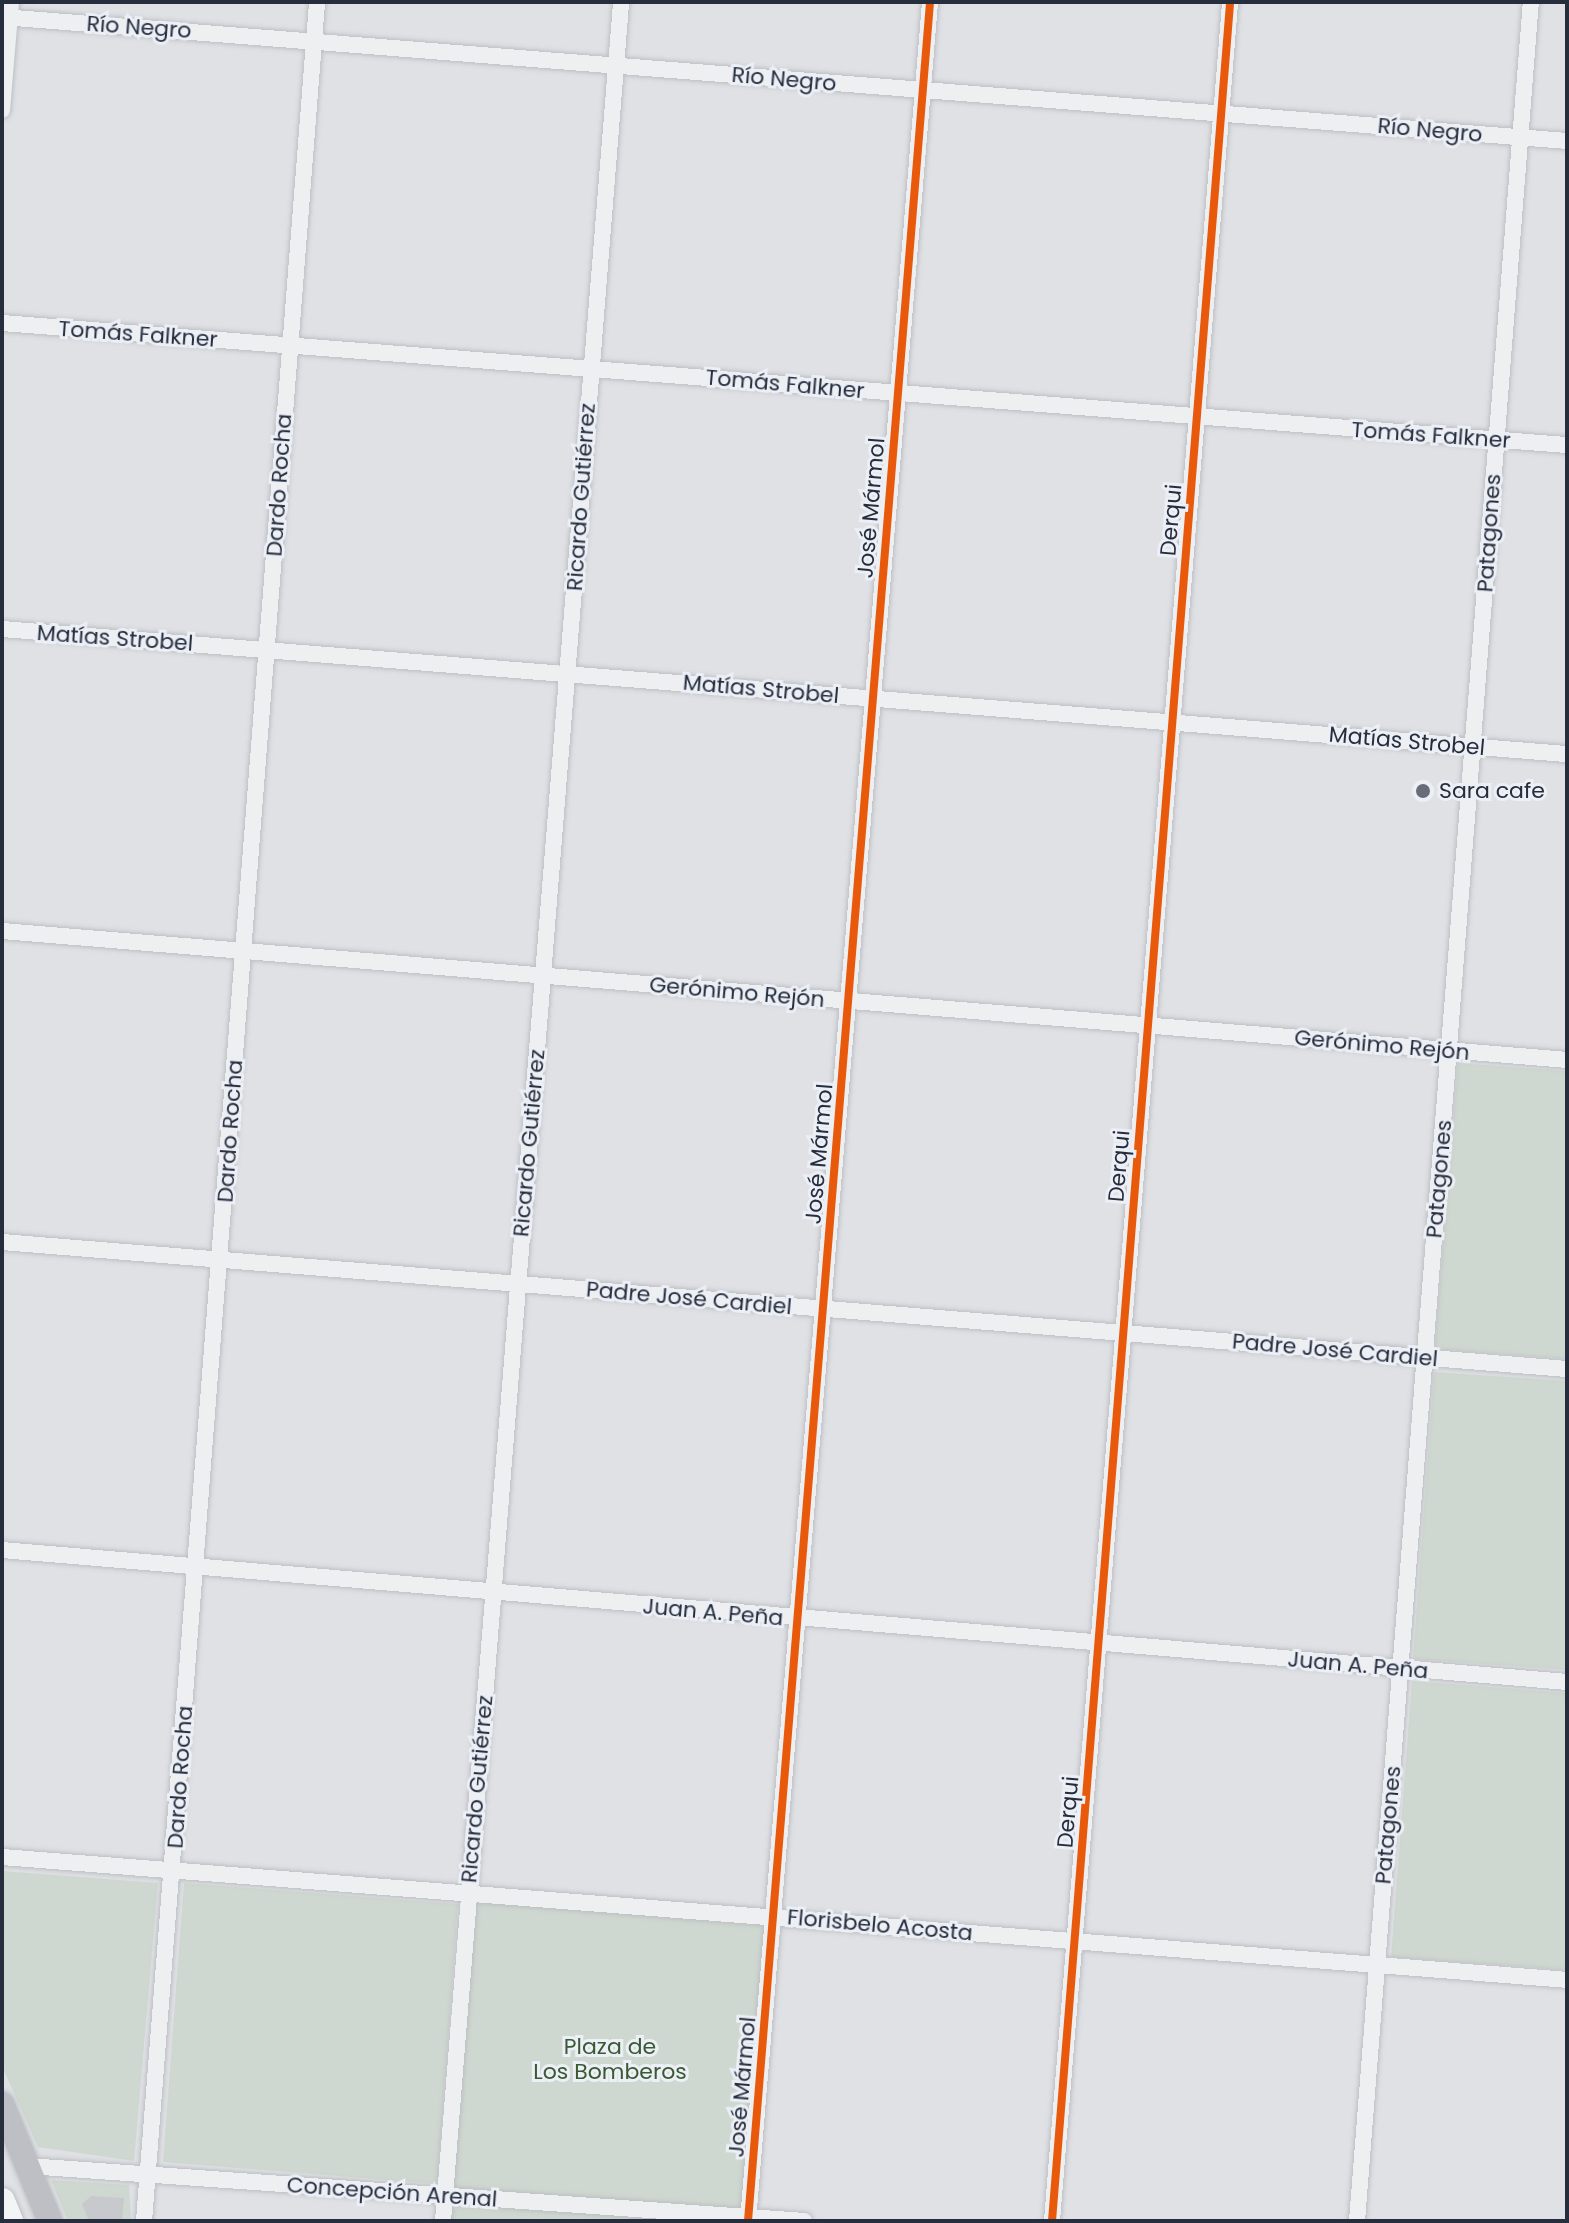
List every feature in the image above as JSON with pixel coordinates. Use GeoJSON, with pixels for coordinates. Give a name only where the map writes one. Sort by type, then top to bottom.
{"type":"FeatureCollection","features":[{"type":"Feature","properties":{"kind":"main road"},"geometry":{"type":"LineString","coordinates":[[2,2104],[50,2221]]}},
{"type":"Feature","properties":{"kind":"main road"},"geometry":{"type":"LineString","coordinates":[[2,2201],[10,2221]]}},
{"type":"Feature","properties":{"kind":"street","name":"Dardo Rocha"},"geometry":{"type":"LineString","coordinates":[[144,2221],[317,2]]}},
{"type":"Feature","properties":{"kind":"street","name":"Ricardo Gutiérrez"},"geometry":{"type":"LineString","coordinates":[[443,2221],[621,2]]}},
{"type":"Feature","properties":{"kind":"street","name":"José Mármol"},"geometry":{"type":"LineString","coordinates":[[749,2219],[801,1619],[930,2]]}},
{"type":"Feature","properties":{"kind":"street","name":"Derqui"},"geometry":{"type":"LineString","coordinates":[[1052,2221],[1230,2]]}},
{"type":"Feature","properties":{"kind":"street","name":"Patagones"},"geometry":{"type":"LineString","coordinates":[[1357,2221],[1531,2]]}},
{"type":"Feature","properties":{"kind":"street","name":"Río Negro"},"geometry":{"type":"LineString","coordinates":[[7,12],[314,41],[1567,141]]}},
{"type":"Feature","properties":{"kind":"street"},"geometry":{"type":"LineString","coordinates":[[2,110],[7,12]]}},
{"type":"Feature","properties":{"kind":"street","name":"Tomás Falkner"},"geometry":{"type":"LineString","coordinates":[[2,323],[1567,445]]}},
{"type":"Feature","properties":{"kind":"street","name":"Matías Strobel"},"geometry":{"type":"LineString","coordinates":[[2,629],[1567,754]]}},
{"type":"Feature","properties":{"kind":"street","name":"Gerónimo Rejón"},"geometry":{"type":"LineString","coordinates":[[2,931],[1567,1060]]}},
{"type":"Feature","properties":{"kind":"street","name":"Padre José Cardiel"},"geometry":{"type":"LineString","coordinates":[[2,1242],[1567,1369]]}},
{"type":"Feature","properties":{"kind":"street","name":"Juan A. Peña"},"geometry":{"type":"LineString","coordinates":[[2,1550],[196,1570],[1567,1682]]}},
{"type":"Feature","properties":{"kind":"street","name":"Florisbelo Acosta"},"geometry":{"type":"LineString","coordinates":[[2,1857],[1567,1980]]}},
{"type":"Feature","properties":{"kind":"street","name":"Concepción Arenal"},"geometry":{"type":"LineString","coordinates":[[28,2166],[804,2221]]}},
{"type":"Feature","properties":{"kind":"green space"},"geometry":{"type":"Polygon","coordinates":[[[1458,1063],[1567,1071],[1567,1359],[1435,1349],[1458,1063]]]}},
{"type":"Feature","properties":{"kind":"green space"},"geometry":{"type":"Polygon","coordinates":[[[1434,1372],[1567,1381],[1567,1670],[1413,1659],[1434,1372]]]}},
{"type":"Feature","properties":{"kind":"green space"},"geometry":{"type":"Polygon","coordinates":[[[1412,1681],[1567,1693],[1567,1970],[1391,1957],[1412,1681]]]}},
{"type":"Feature","properties":{"kind":"green space"},"geometry":{"type":"Polygon","coordinates":[[[2,1871],[158,1883],[134,2161],[38,2147],[2,2066],[2,1871]]]}},
{"type":"Feature","properties":{"kind":"green space"},"geometry":{"type":"Polygon","coordinates":[[[184,1883],[458,1904],[437,2184],[163,2162],[184,1883]]]}},
{"type":"Feature","properties":{"kind":"green space","name":"Plaza de Los Bomberos"},"geometry":{"type":"Polygon","coordinates":[[[475,1896],[771,1926],[744,2221],[450,2221],[475,1896]]]}},
{"type":"Feature","properties":{"kind":"green space"},"geometry":{"type":"Polygon","coordinates":[[[51,2180],[129,2185],[131,2221],[68,2221],[51,2180]]]}},
{"type":"Feature","properties":{"kind":"building"},"geometry":{"type":"Polygon","coordinates":[[[91,2196],[124,2198],[122,2221],[89,2221],[82,2204],[91,2196]]]}},
{"type":"Feature","properties":{"kind":"cycle path"},"geometry":{"type":"LineString","coordinates":[[748,2221],[930,2]]}},
{"type":"Feature","properties":{"kind":"cycle path"},"geometry":{"type":"LineString","coordinates":[[1052,2221],[1230,2]]}},
{"type":"Feature","properties":{"kind":"place","name":"Sara cafe"},"geometry":{"type":"Point","coordinates":[1423,791]}}]}
